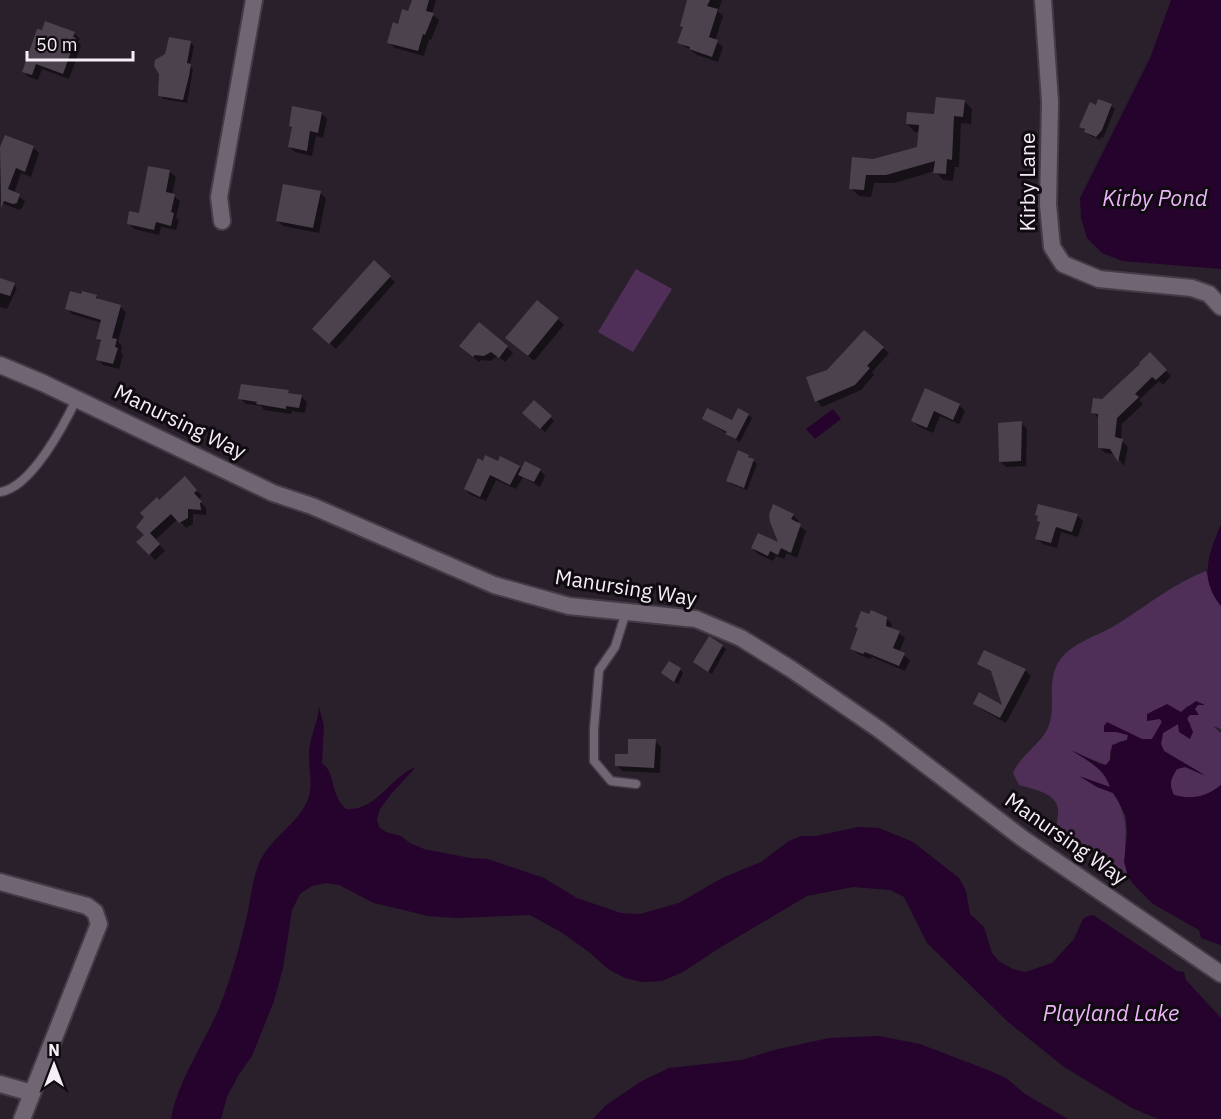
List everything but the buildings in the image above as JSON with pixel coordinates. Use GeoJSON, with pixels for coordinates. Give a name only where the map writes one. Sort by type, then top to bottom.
{"type":"FeatureCollection","features":[{"type":"Feature","properties":{"kind":"street"},"geometry":{"type":"LineString","coordinates":[[222,221],[219,197],[254,0]]}},
{"type":"Feature","properties":{"kind":"street","name":"Kirby Lane"},"geometry":{"type":"LineString","coordinates":[[1043,0],[1050,102],[1048,205],[1052,247],[1063,264],[1099,279],[1192,288],[1209,294],[1221,308]]}},
{"type":"Feature","properties":{"kind":"street","name":"Manursing Way"},"geometry":{"type":"LineString","coordinates":[[0,365],[77,398],[273,493],[312,506],[494,585],[570,606],[696,619],[741,638],[880,729],[1022,838],[1221,974]]}},
{"type":"Feature","properties":{"kind":"street"},"geometry":{"type":"LineString","coordinates":[[0,882],[87,906],[95,912],[99,924],[22,1119]]}},
{"type":"Feature","properties":{"kind":"street"},"geometry":{"type":"LineString","coordinates":[[0,1084],[32,1093]]}},
{"type":"Feature","properties":{"kind":"lane"},"geometry":{"type":"LineString","coordinates":[[0,492],[16,487],[34,467],[67,420],[77,398]]}},
{"type":"Feature","properties":{"kind":"lane"},"geometry":{"type":"LineString","coordinates":[[626,612],[615,647],[599,670],[594,761],[611,781],[636,784]]}},
{"type":"Feature","properties":{"kind":"shaded area"},"geometry":{"type":"Polygon","coordinates":[[[636,269],[672,289],[633,352],[598,332],[636,269]]]}},
{"type":"Feature","properties":{"kind":"shaded area"},"geometry":{"type":"Polygon","coordinates":[[[1206,571],[1221,606],[1221,729],[1213,726],[1221,733],[1221,785],[1199,796],[1174,795],[1171,782],[1177,769],[1185,767],[1203,774],[1164,751],[1161,744],[1163,733],[1178,724],[1191,725],[1187,719],[1190,715],[1198,714],[1194,709],[1198,705],[1187,706],[1181,712],[1154,719],[1160,719],[1162,722],[1152,739],[1142,739],[1107,723],[1105,732],[1128,735],[1127,740],[1118,742],[1110,751],[1110,760],[1106,765],[1076,753],[1105,776],[1110,788],[1083,778],[1113,793],[1120,805],[1124,816],[1128,876],[1100,853],[1072,843],[1063,837],[1057,829],[1058,808],[1055,802],[1046,794],[1019,785],[1013,773],[1020,761],[1047,730],[1051,715],[1053,675],[1067,652],[1111,628],[1172,588],[1206,571]]]}},
{"type":"Feature","properties":{"kind":"water","name":"Kirby Pond"},"geometry":{"type":"Polygon","coordinates":[[[1171,0],[1221,0],[1221,269],[1122,261],[1102,253],[1087,238],[1081,218],[1080,198],[1150,58],[1171,0]]]}},
{"type":"Feature","properties":{"kind":"water"},"geometry":{"type":"Polygon","coordinates":[[[833,409],[841,419],[815,439],[806,429],[833,409]]]}},
{"type":"Feature","properties":{"kind":"water"},"geometry":{"type":"Polygon","coordinates":[[[1221,524],[1221,606],[1210,586],[1208,566],[1221,524]]]}},
{"type":"Feature","properties":{"kind":"water"},"geometry":{"type":"Polygon","coordinates":[[[1196,701],[1205,705],[1198,705],[1195,709],[1199,715],[1190,715],[1187,718],[1193,732],[1190,739],[1179,732],[1178,724],[1163,733],[1161,744],[1164,751],[1206,776],[1185,767],[1177,769],[1171,782],[1174,795],[1199,796],[1221,785],[1221,945],[1201,938],[1199,930],[1153,904],[1133,884],[1124,862],[1126,817],[1113,793],[1079,776],[1110,787],[1108,780],[1099,770],[1071,750],[1106,765],[1110,760],[1112,745],[1127,740],[1128,735],[1104,732],[1107,722],[1142,739],[1152,739],[1162,722],[1160,719],[1147,721],[1147,714],[1167,704],[1181,712],[1196,701]]]}},
{"type":"Feature","properties":{"kind":"water","name":"Playland Lake"},"geometry":{"type":"Polygon","coordinates":[[[319,707],[324,726],[322,763],[329,772],[337,797],[346,809],[367,805],[398,778],[416,767],[380,809],[377,819],[379,827],[386,832],[401,836],[424,849],[488,859],[544,878],[577,898],[621,913],[640,914],[679,903],[722,878],[761,862],[789,841],[801,836],[816,836],[858,827],[879,828],[913,842],[959,878],[966,891],[970,914],[984,927],[992,953],[999,961],[1013,969],[1025,972],[1052,963],[1074,939],[1083,919],[1093,915],[1177,971],[1184,972],[1186,980],[1221,1018],[1221,1119],[1158,1119],[1132,1108],[1064,1067],[1007,1021],[927,943],[904,897],[890,890],[853,887],[807,896],[683,972],[662,981],[642,982],[625,978],[608,969],[561,932],[530,915],[456,918],[428,916],[374,903],[339,885],[326,883],[312,886],[300,894],[292,910],[283,968],[274,1001],[252,1056],[227,1097],[221,1119],[171,1119],[180,1088],[227,988],[258,866],[267,850],[298,816],[307,802],[310,788],[310,746],[319,707]]]}},
{"type":"Feature","properties":{"kind":"water"},"geometry":{"type":"Polygon","coordinates":[[[879,1036],[920,1044],[988,1070],[1006,1078],[1025,1094],[1068,1119],[593,1119],[605,1106],[640,1082],[669,1068],[742,1060],[774,1050],[829,1038],[879,1036]]]}}]}
